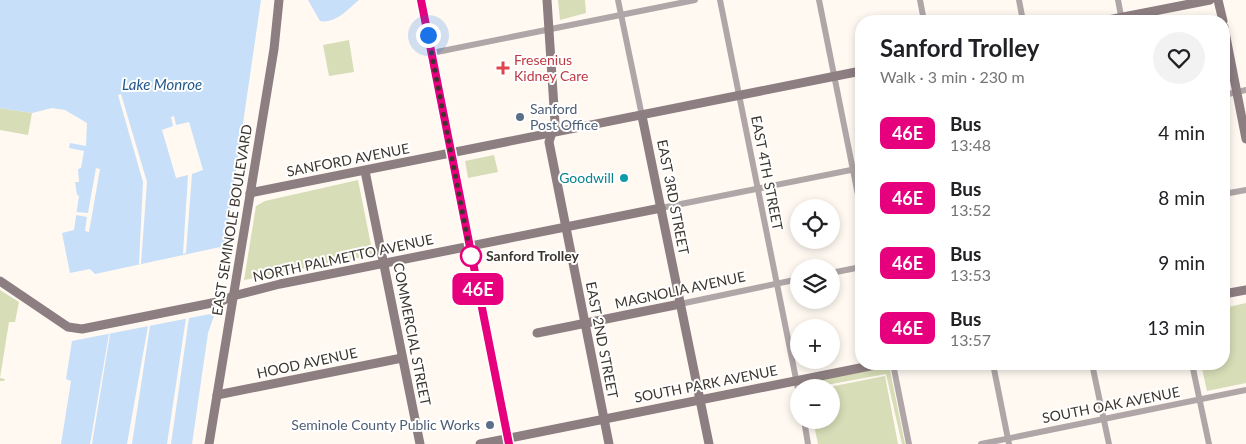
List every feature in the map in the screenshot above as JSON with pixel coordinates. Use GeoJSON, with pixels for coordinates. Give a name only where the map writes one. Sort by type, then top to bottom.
{"type":"FeatureCollection","features":[{"type":"Feature","properties":{"kind":"street","name":"EAST SEMINOLE BOULEVARD"},"geometry":{"type":"LineString","coordinates":[[209,444],[274,49],[279,0]]}},
{"type":"Feature","properties":{"kind":"street"},"geometry":{"type":"LineString","coordinates":[[421,0],[509,441]]}},
{"type":"Feature","properties":{"kind":"street","name":"EAST 2ND STREET"},"geometry":{"type":"LineString","coordinates":[[547,0],[555,123],[549,142],[609,444]]}},
{"type":"Feature","properties":{"kind":"street","name":"EAST 3RD STREET"},"geometry":{"type":"LineString","coordinates":[[618,0],[709,444]]}},
{"type":"Feature","properties":{"kind":"street"},"geometry":{"type":"LineString","coordinates":[[432,53],[695,0]]}},
{"type":"Feature","properties":{"kind":"street","name":"EAST 4TH STREET"},"geometry":{"type":"LineString","coordinates":[[720,0],[796,379]]}},
{"type":"Feature","properties":{"kind":"street"},"geometry":{"type":"LineString","coordinates":[[819,0],[855,180]]}},
{"type":"Feature","properties":{"kind":"street"},"geometry":{"type":"LineString","coordinates":[[920,0],[923,15]]}},
{"type":"Feature","properties":{"kind":"street"},"geometry":{"type":"LineString","coordinates":[[1019,0],[1022,15]]}},
{"type":"Feature","properties":{"kind":"street"},"geometry":{"type":"LineString","coordinates":[[1118,0],[1121,15]]}},
{"type":"Feature","properties":{"kind":"street"},"geometry":{"type":"LineString","coordinates":[[1141,15],[1210,0]]}},
{"type":"Feature","properties":{"kind":"street"},"geometry":{"type":"LineString","coordinates":[[1218,0],[1222,15]]}},
{"type":"Feature","properties":{"kind":"street"},"geometry":{"type":"LineString","coordinates":[[1230,50],[1241,91],[1246,139]]}},
{"type":"Feature","properties":{"kind":"street","name":"SANFORD AVENUE"},"geometry":{"type":"LineString","coordinates":[[250,193],[365,172],[855,72]]}},
{"type":"Feature","properties":{"kind":"street"},"geometry":{"type":"LineString","coordinates":[[662,208],[853,170]]}},
{"type":"Feature","properties":{"kind":"street","name":"COMMERCIAL STREET"},"geometry":{"type":"LineString","coordinates":[[365,172],[420,444]]}},
{"type":"Feature","properties":{"kind":"street"},"geometry":{"type":"LineString","coordinates":[[1230,193],[1246,190]]}},
{"type":"Feature","properties":{"kind":"street","name":"NORTH PALMETTO AVENUE"},"geometry":{"type":"LineString","coordinates":[[0,281],[68,327],[76,329],[208,304],[233,296],[384,263],[662,208]]}},
{"type":"Feature","properties":{"kind":"street"},"geometry":{"type":"LineString","coordinates":[[840,271],[855,268]]}},
{"type":"Feature","properties":{"kind":"street","name":"MAGNOLIA AVENUE"},"geometry":{"type":"LineString","coordinates":[[538,334],[790,281]]}},
{"type":"Feature","properties":{"kind":"street"},"geometry":{"type":"LineString","coordinates":[[1230,293],[1246,290]]}},
{"type":"Feature","properties":{"kind":"street","name":"HOOD AVENUE"},"geometry":{"type":"LineString","coordinates":[[217,395],[402,358]]}},
{"type":"Feature","properties":{"kind":"street","name":"SOUTH PARK AVENUE"},"geometry":{"type":"LineString","coordinates":[[801,379],[855,369]]}},
{"type":"Feature","properties":{"kind":"street"},"geometry":{"type":"LineString","coordinates":[[894,370],[908,444]]}},
{"type":"Feature","properties":{"kind":"street"},"geometry":{"type":"LineString","coordinates":[[994,370],[1008,442]]}},
{"type":"Feature","properties":{"kind":"street"},"geometry":{"type":"LineString","coordinates":[[1093,370],[1109,444]]}},
{"type":"Feature","properties":{"kind":"street"},"geometry":{"type":"LineString","coordinates":[[1193,370],[1209,444]]}},
{"type":"Feature","properties":{"kind":"street","name":"SOUTH PARK AVENUE"},"geometry":{"type":"LineString","coordinates":[[480,444],[509,441],[604,419],[790,381]]}},
{"type":"Feature","properties":{"kind":"street","name":"SOUTH OAK AVENUE"},"geometry":{"type":"LineString","coordinates":[[981,444],[1008,442],[1104,418],[1246,390]]}},
{"type":"Feature","properties":{"kind":"street"},"geometry":{"type":"LineString","coordinates":[[806,429],[808,444]]}},
{"type":"Feature","properties":{"kind":"green space"},"geometry":{"type":"Polygon","coordinates":[[[558,0],[585,0],[586,13],[560,20],[558,0]]]}},
{"type":"Feature","properties":{"kind":"green space"},"geometry":{"type":"Polygon","coordinates":[[[349,40],[354,72],[329,76],[323,45],[349,40]]]}},
{"type":"Feature","properties":{"kind":"green space"},"geometry":{"type":"Polygon","coordinates":[[[0,108],[32,113],[28,135],[0,130],[0,108]]]}},
{"type":"Feature","properties":{"kind":"green space"},"geometry":{"type":"Polygon","coordinates":[[[494,155],[498,172],[468,178],[465,161],[494,155]]]}},
{"type":"Feature","properties":{"kind":"green space"},"geometry":{"type":"Polygon","coordinates":[[[358,180],[373,255],[244,280],[256,206],[265,201],[358,180]]]}},
{"type":"Feature","properties":{"kind":"green space"},"geometry":{"type":"Polygon","coordinates":[[[0,290],[19,302],[15,322],[9,322],[0,378],[0,290]]]}},
{"type":"Feature","properties":{"kind":"green space"},"geometry":{"type":"Polygon","coordinates":[[[1246,303],[1246,383],[1207,391],[1202,370],[1230,370],[1230,307],[1246,303]]]}},
{"type":"Feature","properties":{"kind":"green space"},"geometry":{"type":"Polygon","coordinates":[[[864,370],[890,370],[905,444],[902,444],[886,374],[840,382],[840,379],[820,379],[864,370]]]}},
{"type":"Feature","properties":{"kind":"green space"},"geometry":{"type":"Polygon","coordinates":[[[885,376],[898,444],[818,444],[815,429],[840,429],[840,385],[885,376]]]}},
{"type":"Feature","properties":{"kind":"water","name":"Lake Monroe"},"geometry":{"type":"Polygon","coordinates":[[[0,0],[261,0],[225,246],[95,274],[90,269],[70,273],[62,233],[74,230],[79,196],[77,195],[75,182],[79,182],[78,169],[81,168],[84,151],[69,148],[70,143],[86,146],[87,123],[65,110],[52,108],[32,113],[0,108],[0,0]]]}},
{"type":"Feature","properties":{"kind":"water"},"geometry":{"type":"Polygon","coordinates":[[[308,0],[359,0],[336,18],[320,21],[308,0]]]}},
{"type":"Feature","properties":{"kind":"water"},"geometry":{"type":"Polygon","coordinates":[[[215,313],[208,333],[192,444],[61,444],[71,381],[66,379],[72,341],[215,313]]]}},
{"type":"Feature","properties":{"kind":"pier"},"geometry":{"type":"Polygon","coordinates":[[[121,94],[147,182],[141,264],[139,264],[143,182],[118,95],[121,94]]]}},
{"type":"Feature","properties":{"kind":"pier"},"geometry":{"type":"Polygon","coordinates":[[[174,116],[176,125],[189,122],[203,170],[192,174],[186,253],[183,254],[188,175],[176,178],[162,130],[173,126],[171,117],[174,116]]]}},
{"type":"Feature","properties":{"kind":"pier"},"geometry":{"type":"Polygon","coordinates":[[[96,168],[100,169],[89,232],[85,231],[87,217],[76,215],[76,212],[88,213],[96,168]]]}},
{"type":"Feature","properties":{"kind":"pier"},"geometry":{"type":"Polygon","coordinates":[[[186,318],[189,318],[171,444],[167,444],[186,318]]]}},
{"type":"Feature","properties":{"kind":"pier"},"geometry":{"type":"Polygon","coordinates":[[[148,326],[150,326],[132,444],[127,444],[148,326]]]}},
{"type":"Feature","properties":{"kind":"pier"},"geometry":{"type":"Polygon","coordinates":[[[109,334],[92,444],[90,444],[109,334]]]}},
{"type":"Feature","properties":{"kind":"bus line","name":"46E"},"geometry":{"type":"LineString","coordinates":[[421,0],[509,444]]}},
{"type":"Feature","properties":{"kind":"place","name":"Fresenius Kidney Care"},"geometry":{"type":"Point","coordinates":[503,68]}},
{"type":"Feature","properties":{"kind":"place","name":"Sanford Post Office"},"geometry":{"type":"Point","coordinates":[520,117]}},
{"type":"Feature","properties":{"kind":"place","name":"Goodwill"},"geometry":{"type":"Point","coordinates":[624,178]}},
{"type":"Feature","properties":{"kind":"place","name":"Sanford Trolley"},"geometry":{"type":"Point","coordinates":[471,256]}},
{"type":"Feature","properties":{"kind":"place","name":"Seminole County Public Works"},"geometry":{"type":"Point","coordinates":[490,425]}},
{"type":"Feature","properties":{"kind":"route"},"geometry":{"type":"LineString","coordinates":[[428,35],[471,256]]}}]}
